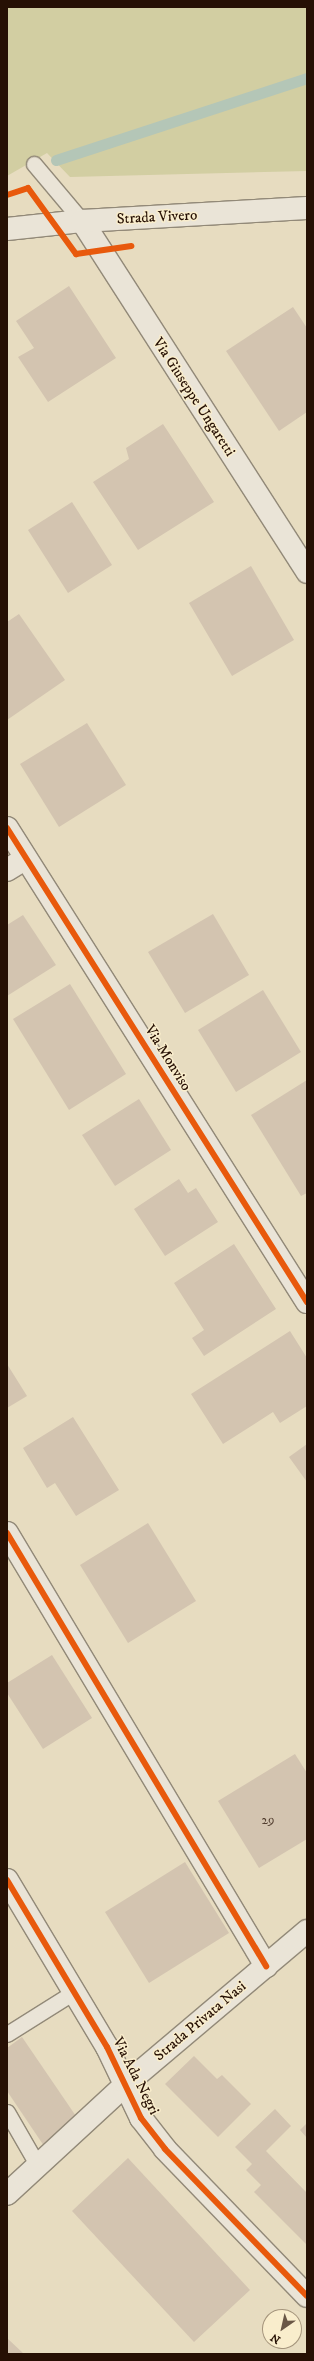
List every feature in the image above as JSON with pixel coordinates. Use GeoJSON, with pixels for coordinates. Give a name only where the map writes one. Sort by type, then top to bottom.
{"type":"FeatureCollection","features":[{"type":"Feature","properties":{"kind":"street","name":"Strada Vivero"},"geometry":{"type":"LineString","coordinates":[[7,229],[82,221],[307,208]]}},
{"type":"Feature","properties":{"kind":"street","name":"Via Giuseppe Ungaretti"},"geometry":{"type":"LineString","coordinates":[[82,221],[307,572]]}},
{"type":"Feature","properties":{"kind":"street","name":"Via Monviso"},"geometry":{"type":"LineString","coordinates":[[7,828],[307,1302]]}},
{"type":"Feature","properties":{"kind":"street"},"geometry":{"type":"LineString","coordinates":[[7,870],[26,858]]}},
{"type":"Feature","properties":{"kind":"street"},"geometry":{"type":"LineString","coordinates":[[7,1533],[266,1966]]}},
{"type":"Feature","properties":{"kind":"street","name":"Via Ada Negri"},"geometry":{"type":"LineString","coordinates":[[7,1880],[74,1992],[126,2084],[141,2118],[165,2149],[307,2296]]}},
{"type":"Feature","properties":{"kind":"street","name":"Strada Privata Nasi"},"geometry":{"type":"LineString","coordinates":[[7,2194],[126,2084],[307,1931]]}},
{"type":"Feature","properties":{"kind":"lane"},"geometry":{"type":"LineString","coordinates":[[34,164],[82,221]]}},
{"type":"Feature","properties":{"kind":"lane"},"geometry":{"type":"LineString","coordinates":[[7,2034],[74,1992]]}},
{"type":"Feature","properties":{"kind":"lane"},"geometry":{"type":"LineString","coordinates":[[7,2112],[38,2166]]}},
{"type":"Feature","properties":{"kind":"shaded area"},"geometry":{"type":"Polygon","coordinates":[[[7,7],[307,7],[307,171],[70,177],[47,153],[7,176],[7,7]]]}},
{"type":"Feature","properties":{"kind":"building"},"geometry":{"type":"Polygon","coordinates":[[[69,286],[116,358],[48,402],[18,357],[34,348],[16,321],[69,286]]]}},
{"type":"Feature","properties":{"kind":"building"},"geometry":{"type":"Polygon","coordinates":[[[293,307],[307,328],[307,412],[279,431],[226,351],[293,307]]]}},
{"type":"Feature","properties":{"kind":"building"},"geometry":{"type":"Polygon","coordinates":[[[163,424],[214,502],[138,550],[93,482],[129,459],[126,448],[163,424]]]}},
{"type":"Feature","properties":{"kind":"building"},"geometry":{"type":"Polygon","coordinates":[[[72,502],[112,565],[68,593],[28,530],[72,502]]]}},
{"type":"Feature","properties":{"kind":"building"},"geometry":{"type":"Polygon","coordinates":[[[251,566],[294,640],[232,676],[189,603],[251,566]]]}},
{"type":"Feature","properties":{"kind":"building"},"geometry":{"type":"Polygon","coordinates":[[[19,614],[65,680],[7,720],[7,622],[19,614]]]}},
{"type":"Feature","properties":{"kind":"building"},"geometry":{"type":"Polygon","coordinates":[[[87,723],[126,785],[59,827],[20,764],[87,723]]]}},
{"type":"Feature","properties":{"kind":"building"},"geometry":{"type":"Polygon","coordinates":[[[213,914],[249,975],[185,1013],[148,952],[213,914]]]}},
{"type":"Feature","properties":{"kind":"building"},"geometry":{"type":"Polygon","coordinates":[[[23,915],[56,965],[7,996],[7,925],[23,915]]]}},
{"type":"Feature","properties":{"kind":"building"},"geometry":{"type":"Polygon","coordinates":[[[70,984],[126,1074],[69,1110],[13,1019],[70,984]]]}},
{"type":"Feature","properties":{"kind":"building"},"geometry":{"type":"Polygon","coordinates":[[[263,990],[301,1052],[236,1092],[198,1030],[263,990]]]}},
{"type":"Feature","properties":{"kind":"building"},"geometry":{"type":"Polygon","coordinates":[[[307,1080],[307,1193],[301,1196],[251,1115],[307,1080]]]}},
{"type":"Feature","properties":{"kind":"building"},"geometry":{"type":"Polygon","coordinates":[[[139,1099],[171,1150],[115,1186],[82,1135],[139,1099]]]}},
{"type":"Feature","properties":{"kind":"building"},"geometry":{"type":"Polygon","coordinates":[[[179,1179],[188,1193],[196,1188],[218,1222],[165,1256],[134,1209],[179,1179]]]}},
{"type":"Feature","properties":{"kind":"building"},"geometry":{"type":"Polygon","coordinates":[[[234,1244],[276,1309],[204,1356],[192,1338],[204,1330],[174,1283],[234,1244]]]}},
{"type":"Feature","properties":{"kind":"building"},"geometry":{"type":"Polygon","coordinates":[[[290,1331],[307,1358],[307,1406],[280,1423],[273,1412],[223,1444],[191,1394],[290,1331]]]}},
{"type":"Feature","properties":{"kind":"building"},"geometry":{"type":"Polygon","coordinates":[[[7,1364],[27,1396],[7,1408],[7,1364]]]}},
{"type":"Feature","properties":{"kind":"building"},"geometry":{"type":"Polygon","coordinates":[[[73,1417],[119,1490],[76,1516],[55,1483],[47,1488],[23,1448],[73,1417]]]}},
{"type":"Feature","properties":{"kind":"building"},"geometry":{"type":"Polygon","coordinates":[[[307,1444],[307,1482],[289,1457],[307,1444]]]}},
{"type":"Feature","properties":{"kind":"building"},"geometry":{"type":"Polygon","coordinates":[[[148,1523],[196,1601],[128,1643],[80,1565],[148,1523]]]}},
{"type":"Feature","properties":{"kind":"building"},"geometry":{"type":"Polygon","coordinates":[[[52,1655],[92,1718],[43,1749],[7,1693],[7,1683],[52,1655]]]}},
{"type":"Feature","properties":{"kind":"building"},"geometry":{"type":"Polygon","coordinates":[[[295,1754],[307,1773],[307,1839],[259,1868],[218,1801],[295,1754]]]}},
{"type":"Feature","properties":{"kind":"building"},"geometry":{"type":"Polygon","coordinates":[[[185,1862],[229,1933],[149,1983],[105,1912],[185,1862]]]}},
{"type":"Feature","properties":{"kind":"building"},"geometry":{"type":"Polygon","coordinates":[[[22,2037],[80,2122],[44,2146],[7,2091],[7,2048],[22,2037]]]}},
{"type":"Feature","properties":{"kind":"building"},"geometry":{"type":"Polygon","coordinates":[[[194,2056],[217,2079],[222,2075],[251,2104],[218,2137],[165,2084],[194,2056]]]}},
{"type":"Feature","properties":{"kind":"building"},"geometry":{"type":"Polygon","coordinates":[[[275,2109],[291,2126],[266,2151],[307,2193],[307,2245],[254,2192],[261,2185],[246,2170],[252,2164],[235,2147],[275,2109]]]}},
{"type":"Feature","properties":{"kind":"building"},"geometry":{"type":"Polygon","coordinates":[[[307,2123],[307,2138],[300,2130],[307,2123]]]}},
{"type":"Feature","properties":{"kind":"building"},"geometry":{"type":"Polygon","coordinates":[[[128,2158],[250,2290],[194,2342],[72,2211],[128,2158]]]}},
{"type":"Feature","properties":{"kind":"building"},"geometry":{"type":"Polygon","coordinates":[[[7,2338],[24,2354],[7,2354],[7,2338]]]}},
{"type":"Feature","properties":{"kind":"waterway"},"geometry":{"type":"LineString","coordinates":[[56,160],[307,78]]}},
{"type":"Feature","properties":{"kind":"cycle path"},"geometry":{"type":"LineString","coordinates":[[7,195],[28,188],[76,254],[131,246]]}},
{"type":"Feature","properties":{"kind":"cycle path"},"geometry":{"type":"LineString","coordinates":[[7,828],[307,1302]]}},
{"type":"Feature","properties":{"kind":"cycle path"},"geometry":{"type":"LineString","coordinates":[[7,1533],[266,1966]]}},
{"type":"Feature","properties":{"kind":"cycle path"},"geometry":{"type":"LineString","coordinates":[[7,1880],[107,2047],[141,2118],[165,2149],[307,2296]]}}]}
